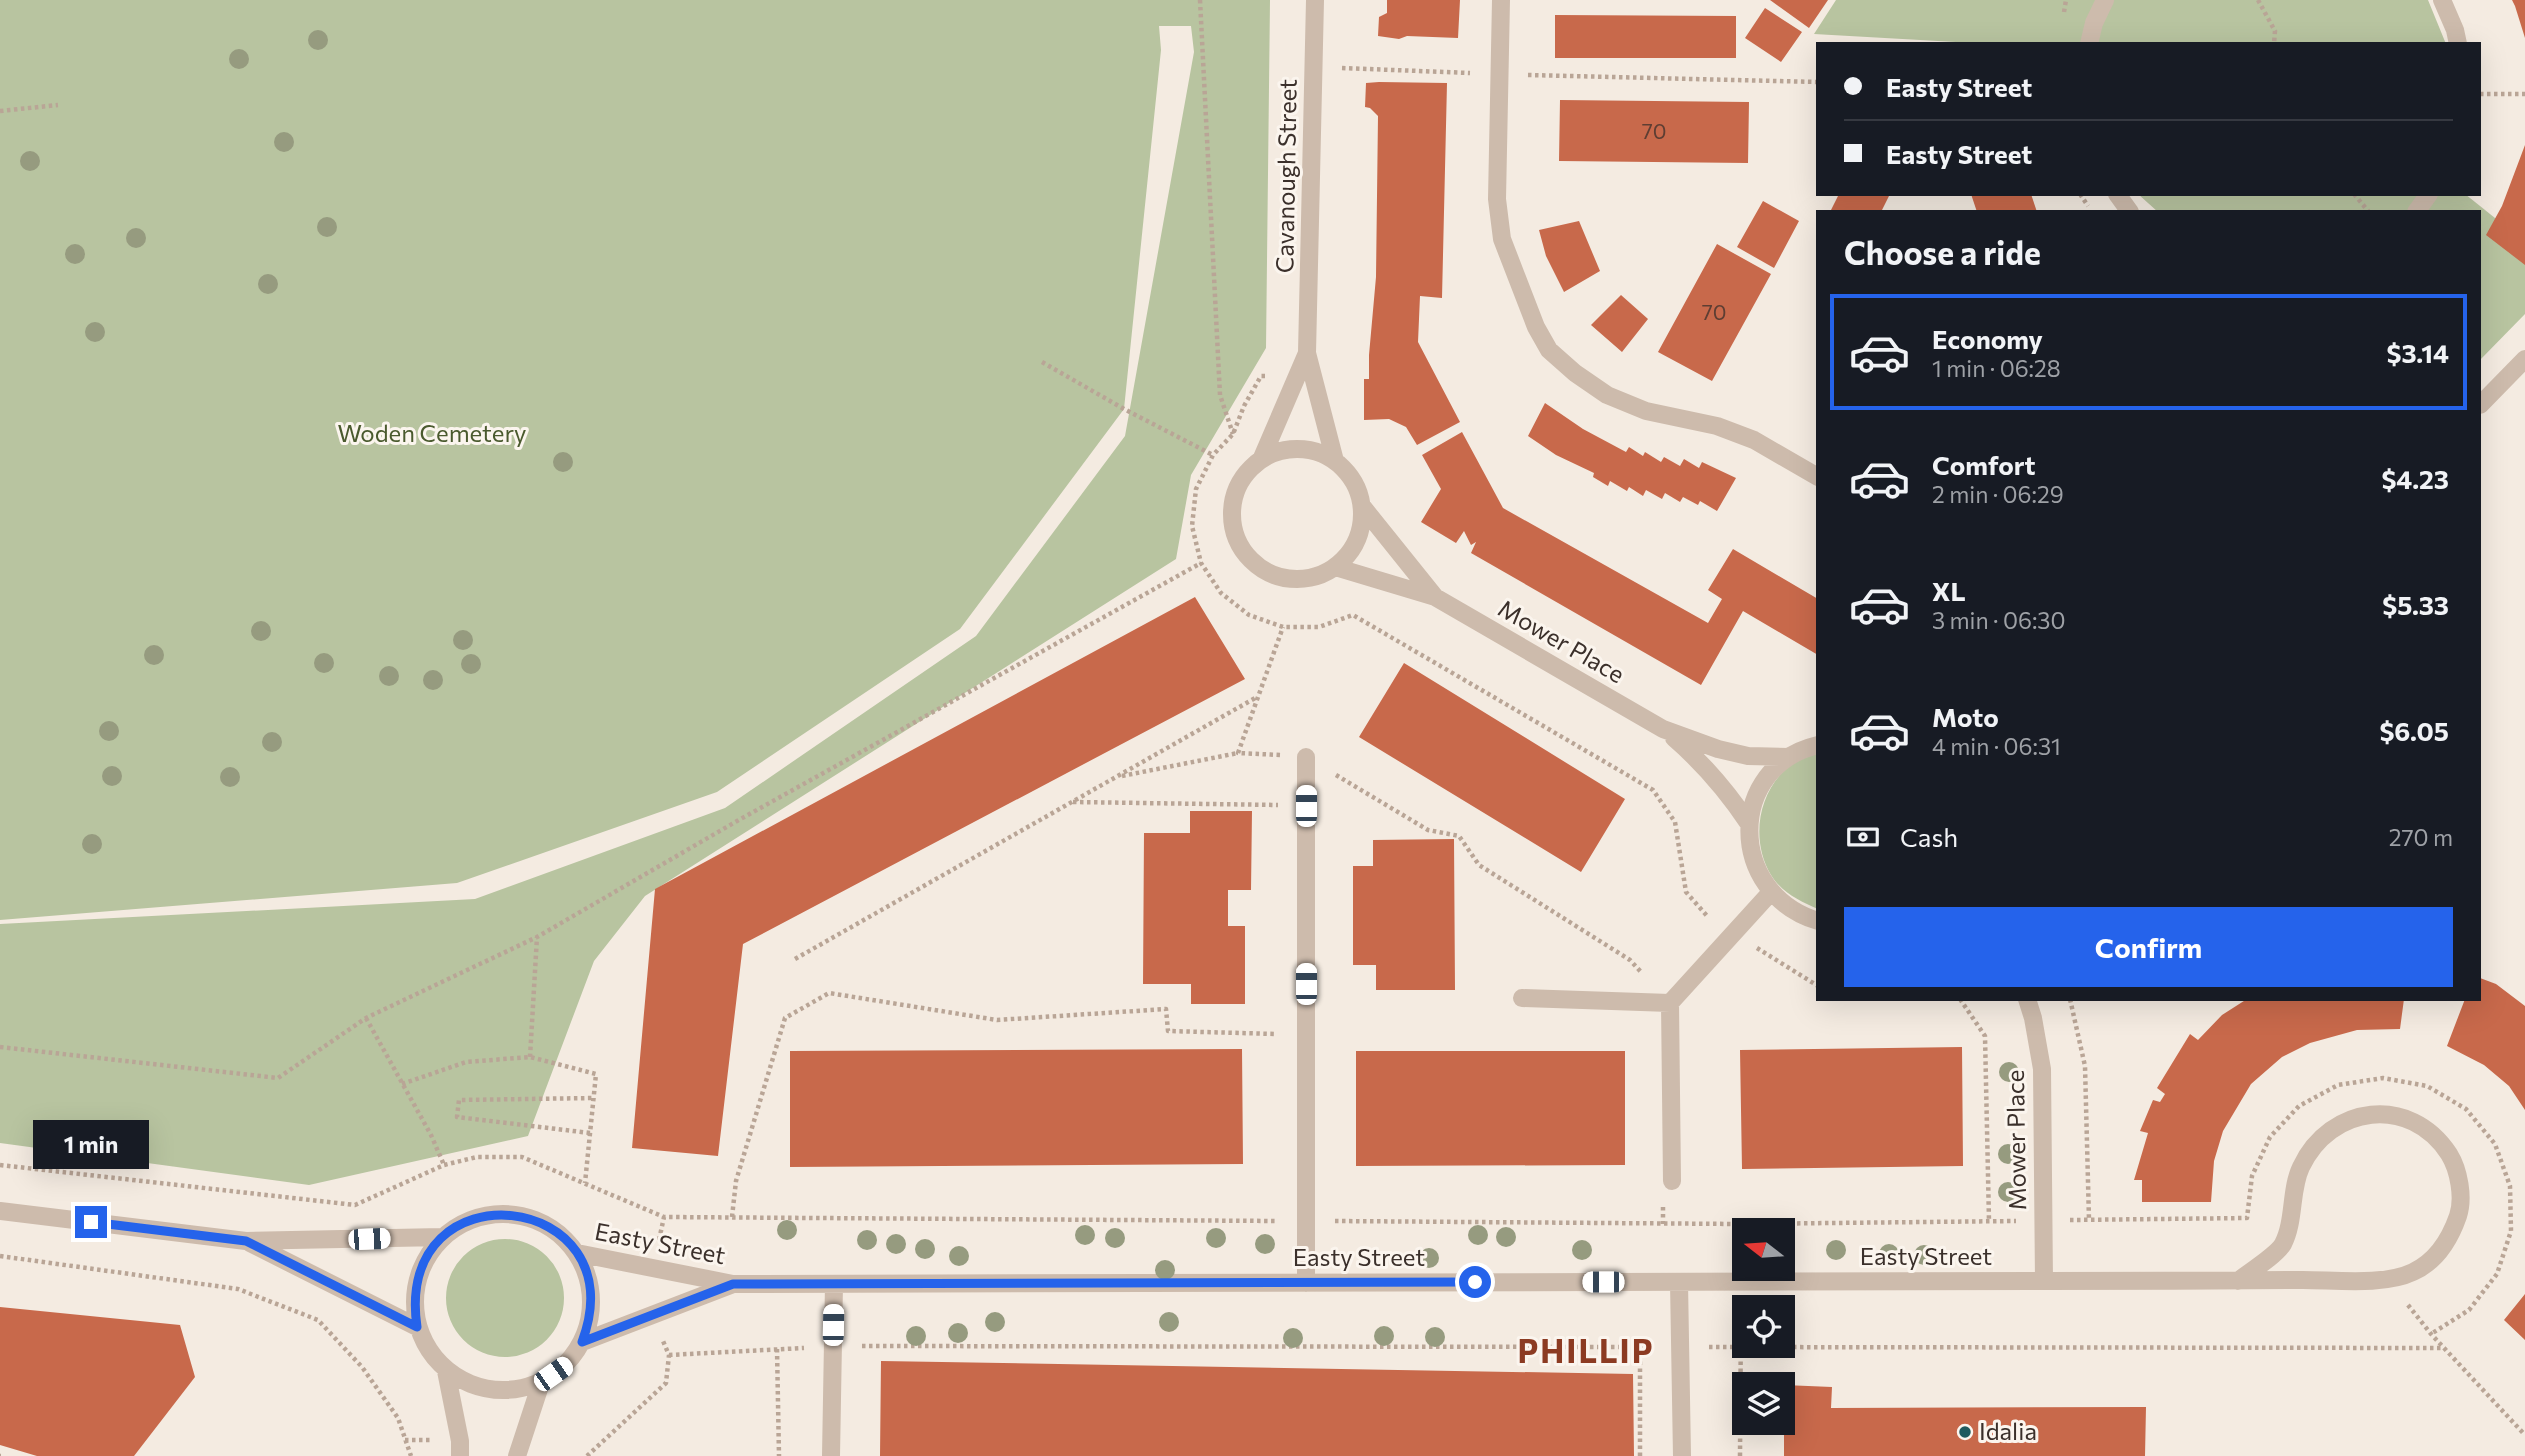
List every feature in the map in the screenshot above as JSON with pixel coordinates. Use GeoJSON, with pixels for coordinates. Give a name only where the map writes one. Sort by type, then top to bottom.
{"type":"FeatureCollection","features":[{"type":"Feature","properties":{"kind":"street","name":"Cavanough Street"},"geometry":{"type":"LineString","coordinates":[[1315,0],[1307,353],[1335,461]]}},
{"type":"Feature","properties":{"kind":"street"},"geometry":{"type":"LineString","coordinates":[[1501,0],[1497,199],[1502,239],[1535,327],[1549,350],[1575,373],[1607,395],[1646,411],[1717,426],[1754,440],[1816,476]]}},
{"type":"Feature","properties":{"kind":"street"},"geometry":{"type":"LineString","coordinates":[[2089,42],[2094,23],[2105,0]]}},
{"type":"Feature","properties":{"kind":"street"},"geometry":{"type":"LineString","coordinates":[[2442,0],[2458,42]]}},
{"type":"Feature","properties":{"kind":"street","name":"Cavanough Street"},"geometry":{"type":"LineString","coordinates":[[1261,460],[1307,353]]}},
{"type":"Feature","properties":{"kind":"street"},"geometry":{"type":"LineString","coordinates":[[2481,404],[2525,359]]}},
{"type":"Feature","properties":{"kind":"street"},"geometry":{"type":"LineString","coordinates":[[1297,449],[1317,452],[1335,461],[1348,473],[1362,506],[1362,524],[1347,555],[1335,567],[1317,576],[1296,579],[1276,575],[1258,566],[1244,551],[1235,533],[1232,513],[1236,492],[1245,474],[1261,460],[1278,452],[1297,449]]}},
{"type":"Feature","properties":{"kind":"street","name":"Mower Place"},"geometry":{"type":"LineString","coordinates":[[1362,506],[1435,597]]}},
{"type":"Feature","properties":{"kind":"street","name":"Mower Place"},"geometry":{"type":"LineString","coordinates":[[1335,567],[1435,597],[1663,729],[1718,750],[1748,756],[1789,757]]}},
{"type":"Feature","properties":{"kind":"street","name":"Mower Place"},"geometry":{"type":"LineString","coordinates":[[1663,729],[1700,760],[1723,786],[1749,824]]}},
{"type":"Feature","properties":{"kind":"street"},"geometry":{"type":"LineString","coordinates":[[1816,746],[1789,757],[1769,776],[1756,799],[1749,824],[1751,852],[1760,878],[1777,900],[1800,916],[1816,920]]}},
{"type":"Feature","properties":{"kind":"street"},"geometry":{"type":"LineString","coordinates":[[1306,757],[1306,1283]]}},
{"type":"Feature","properties":{"kind":"street"},"geometry":{"type":"LineString","coordinates":[[1672,1181],[1670,1003],[1771,892]]}},
{"type":"Feature","properties":{"kind":"street"},"geometry":{"type":"LineString","coordinates":[[1522,998],[1670,1003]]}},
{"type":"Feature","properties":{"kind":"street","name":"Mower Place"},"geometry":{"type":"LineString","coordinates":[[2028,1001],[2042,1069],[2044,1281]]}},
{"type":"Feature","properties":{"kind":"street","name":"Easty Street"},"geometry":{"type":"LineString","coordinates":[[577,1253],[733,1284],[2238,1281],[2387,1279],[2413,1272],[2436,1256],[2451,1234],[2460,1209],[2459,1182],[2451,1156],[2434,1135],[2410,1121],[2385,1114],[2358,1116],[2332,1127],[2312,1146],[2299,1171],[2282,1246],[2238,1281]]}},
{"type":"Feature","properties":{"kind":"street"},"geometry":{"type":"LineString","coordinates":[[0,1211],[246,1241],[442,1237]]}},
{"type":"Feature","properties":{"kind":"street"},"geometry":{"type":"LineString","coordinates":[[498,1213],[528,1217],[556,1230],[577,1253],[587,1274],[592,1297],[590,1321],[582,1342],[565,1366],[541,1382],[517,1390],[492,1391],[467,1384],[446,1371],[428,1351],[417,1327],[413,1303],[417,1278],[427,1256],[442,1237],[468,1220],[498,1213]]}},
{"type":"Feature","properties":{"kind":"street"},"geometry":{"type":"LineString","coordinates":[[246,1241],[417,1327]]}},
{"type":"Feature","properties":{"kind":"street"},"geometry":{"type":"LineString","coordinates":[[1679,1282],[1682,1456]]}},
{"type":"Feature","properties":{"kind":"street","name":"Easty Street"},"geometry":{"type":"LineString","coordinates":[[582,1342],[733,1284]]}},
{"type":"Feature","properties":{"kind":"street"},"geometry":{"type":"LineString","coordinates":[[831,1456],[834,1284]]}},
{"type":"Feature","properties":{"kind":"street"},"geometry":{"type":"LineString","coordinates":[[446,1371],[460,1441],[460,1456]]}},
{"type":"Feature","properties":{"kind":"street"},"geometry":{"type":"LineString","coordinates":[[517,1456],[541,1382]]}},
{"type":"Feature","properties":{"kind":"path"},"geometry":{"type":"LineString","coordinates":[[1200,0],[1220,395],[1233,434]]}},
{"type":"Feature","properties":{"kind":"path"},"geometry":{"type":"LineString","coordinates":[[2258,0],[2276,31],[2274,42]]}},
{"type":"Feature","properties":{"kind":"path"},"geometry":{"type":"LineString","coordinates":[[1314,66],[1499,75],[1816,82]]}},
{"type":"Feature","properties":{"kind":"path"},"geometry":{"type":"LineString","coordinates":[[2481,94],[2525,94]]}},
{"type":"Feature","properties":{"kind":"path"},"geometry":{"type":"LineString","coordinates":[[0,111],[58,104]]}},
{"type":"Feature","properties":{"kind":"path"},"geometry":{"type":"LineString","coordinates":[[2356,196],[2367,210]]}},
{"type":"Feature","properties":{"kind":"path"},"geometry":{"type":"LineString","coordinates":[[1042,362],[1124,409],[1213,455]]}},
{"type":"Feature","properties":{"kind":"path"},"geometry":{"type":"LineString","coordinates":[[1296,379],[1261,376],[1244,406],[1233,434],[1213,455],[1196,489],[1192,526],[1201,562],[1221,593],[1249,615],[1283,626],[1319,627],[1353,615],[1653,790],[1675,822],[1686,892],[1706,916],[1816,985]]}},
{"type":"Feature","properties":{"kind":"path"},"geometry":{"type":"LineString","coordinates":[[0,1047],[278,1078],[366,1018],[537,937],[737,821],[1201,562]]}},
{"type":"Feature","properties":{"kind":"path"},"geometry":{"type":"LineString","coordinates":[[1237,753],[1283,626]]}},
{"type":"Feature","properties":{"kind":"path"},"geometry":{"type":"LineString","coordinates":[[795,959],[1258,696]]}},
{"type":"Feature","properties":{"kind":"path"},"geometry":{"type":"LineString","coordinates":[[1116,777],[1237,753],[1306,757],[1428,830],[1459,836],[1479,865],[1630,960],[1670,1003]]}},
{"type":"Feature","properties":{"kind":"path"},"geometry":{"type":"LineString","coordinates":[[1072,802],[1306,806]]}},
{"type":"Feature","properties":{"kind":"path"},"geometry":{"type":"LineString","coordinates":[[530,1057],[537,937]]}},
{"type":"Feature","properties":{"kind":"path"},"geometry":{"type":"LineString","coordinates":[[732,1217],[736,1181],[785,1018],[830,993],[997,1020],[1166,1009],[1168,1031],[1306,1035]]}},
{"type":"Feature","properties":{"kind":"path"},"geometry":{"type":"LineString","coordinates":[[1961,1001],[1985,1036],[1989,1221]]}},
{"type":"Feature","properties":{"kind":"path"},"geometry":{"type":"LineString","coordinates":[[2070,1001],[2085,1066],[2089,1220]]}},
{"type":"Feature","properties":{"kind":"path"},"geometry":{"type":"LineString","coordinates":[[366,1018],[431,1135],[444,1165]]}},
{"type":"Feature","properties":{"kind":"path"},"geometry":{"type":"LineString","coordinates":[[402,1084],[466,1062],[530,1057],[596,1074],[585,1183]]}},
{"type":"Feature","properties":{"kind":"path"},"geometry":{"type":"LineString","coordinates":[[1796,1223],[2247,1218],[2252,1175],[2270,1137],[2299,1106],[2338,1085],[2383,1077],[2427,1087],[2466,1109],[2495,1144],[2510,1186],[2511,1231],[2497,1274],[2469,1310],[2431,1334],[2525,1434]]}},
{"type":"Feature","properties":{"kind":"path"},"geometry":{"type":"LineString","coordinates":[[590,1133],[457,1117],[458,1100],[594,1098]]}},
{"type":"Feature","properties":{"kind":"path"},"geometry":{"type":"LineString","coordinates":[[0,1165],[355,1205],[444,1165],[477,1157],[522,1157],[664,1217],[1732,1224]]}},
{"type":"Feature","properties":{"kind":"path"},"geometry":{"type":"LineString","coordinates":[[0,1256],[238,1289],[317,1320],[362,1367],[398,1418],[411,1456]]}},
{"type":"Feature","properties":{"kind":"path"},"geometry":{"type":"LineString","coordinates":[[1741,1282],[1741,1295]]}},
{"type":"Feature","properties":{"kind":"path"},"geometry":{"type":"LineString","coordinates":[[587,1456],[666,1383],[669,1355],[833,1346],[1732,1347]]}},
{"type":"Feature","properties":{"kind":"path"},"geometry":{"type":"LineString","coordinates":[[1640,1347],[1640,1456]]}},
{"type":"Feature","properties":{"kind":"path"},"geometry":{"type":"LineString","coordinates":[[1795,1347],[2444,1348]]}},
{"type":"Feature","properties":{"kind":"path"},"geometry":{"type":"LineString","coordinates":[[776,1349],[779,1456]]}},
{"type":"Feature","properties":{"kind":"path"},"geometry":{"type":"LineString","coordinates":[[1741,1358],[1741,1456]]}},
{"type":"Feature","properties":{"kind":"green space","name":"Woden Cemetery"},"geometry":{"type":"Polygon","coordinates":[[[0,0],[1270,0],[1266,348],[1191,475],[1176,559],[645,896],[594,961],[528,1136],[309,1185],[0,1143],[0,924],[475,899],[725,808],[976,636],[1125,436],[1194,52],[1191,26],[1159,26],[1161,50],[1124,409],[960,629],[717,792],[457,883],[0,920],[0,0]]]}},
{"type":"Feature","properties":{"kind":"green space"},"geometry":{"type":"Polygon","coordinates":[[[1836,0],[2428,0],[2445,42],[1956,42],[1814,34],[1836,0]]]}},
{"type":"Feature","properties":{"kind":"green space"},"geometry":{"type":"Polygon","coordinates":[[[2140,196],[2468,196],[2525,242],[2525,314],[2481,359],[2481,210],[2156,210],[2140,196]]]}},
{"type":"Feature","properties":{"kind":"green space"},"geometry":{"type":"Polygon","coordinates":[[[1816,754],[1816,908],[1792,896],[1775,881],[1764,861],[1760,845],[1759,830],[1765,800],[1781,773],[1796,761],[1816,754]]]}},
{"type":"Feature","properties":{"kind":"green space"},"geometry":{"type":"Polygon","coordinates":[[[505,1239],[538,1249],[554,1265],[564,1298],[554,1331],[538,1347],[505,1357],[472,1347],[456,1331],[446,1298],[456,1265],[472,1249],[505,1239]]]}},
{"type":"Feature","properties":{"kind":"building"},"geometry":{"type":"Polygon","coordinates":[[[1387,0],[1460,0],[1458,38],[1407,36],[1399,39],[1378,36],[1379,17],[1387,13],[1387,0]]]}},
{"type":"Feature","properties":{"kind":"building"},"geometry":{"type":"Polygon","coordinates":[[[1770,0],[1828,0],[1809,28],[1770,0]]]}},
{"type":"Feature","properties":{"kind":"building"},"geometry":{"type":"Polygon","coordinates":[[[2512,0],[2525,0],[2525,38],[2515,6],[2512,0]]]}},
{"type":"Feature","properties":{"kind":"building"},"geometry":{"type":"Polygon","coordinates":[[[1765,8],[1802,32],[1781,62],[1745,38],[1765,8]]]}},
{"type":"Feature","properties":{"kind":"building"},"geometry":{"type":"Polygon","coordinates":[[[1555,15],[1736,16],[1736,58],[1555,58],[1555,15]]]}},
{"type":"Feature","properties":{"kind":"building"},"geometry":{"type":"Polygon","coordinates":[[[1366,83],[1447,83],[1442,298],[1420,296],[1418,342],[1460,422],[1417,445],[1406,427],[1389,419],[1364,420],[1364,379],[1369,379],[1376,277],[1378,116],[1365,107],[1366,83]]]}},
{"type":"Feature","properties":{"kind":"building"},"geometry":{"type":"Polygon","coordinates":[[[1560,100],[1749,102],[1748,163],[1559,161],[1560,100]]]}},
{"type":"Feature","properties":{"kind":"building"},"geometry":{"type":"Polygon","coordinates":[[[2525,145],[2525,265],[2486,235],[2502,206],[2525,145]]]}},
{"type":"Feature","properties":{"kind":"building"},"geometry":{"type":"Polygon","coordinates":[[[1838,196],[1889,196],[1882,210],[1831,210],[1838,196]]]}},
{"type":"Feature","properties":{"kind":"building"},"geometry":{"type":"Polygon","coordinates":[[[1972,196],[2032,196],[2036,210],[1976,210],[1972,196]]]}},
{"type":"Feature","properties":{"kind":"building"},"geometry":{"type":"Polygon","coordinates":[[[1763,201],[1799,221],[1774,268],[1737,247],[1763,201]]]}},
{"type":"Feature","properties":{"kind":"building"},"geometry":{"type":"Polygon","coordinates":[[[1579,221],[1600,271],[1564,292],[1546,256],[1539,230],[1579,221]]]}},
{"type":"Feature","properties":{"kind":"building"},"geometry":{"type":"Polygon","coordinates":[[[1717,244],[1771,274],[1712,381],[1658,352],[1717,244]]]}},
{"type":"Feature","properties":{"kind":"building"},"geometry":{"type":"Polygon","coordinates":[[[1621,295],[1648,319],[1622,352],[1591,325],[1621,295]]]}},
{"type":"Feature","properties":{"kind":"building"},"geometry":{"type":"Polygon","coordinates":[[[1545,403],[1583,429],[1626,452],[1629,447],[1643,456],[1645,452],[1661,462],[1664,457],[1680,466],[1684,459],[1699,468],[1702,462],[1736,478],[1717,511],[1700,501],[1698,505],[1683,497],[1680,502],[1665,493],[1662,499],[1646,490],[1643,496],[1629,487],[1627,491],[1610,481],[1608,486],[1593,477],[1594,473],[1556,455],[1528,436],[1545,403]]]}},
{"type":"Feature","properties":{"kind":"building"},"geometry":{"type":"Polygon","coordinates":[[[1462,432],[1503,508],[1708,623],[1722,599],[1708,590],[1733,549],[1816,598],[1816,654],[1743,611],[1701,685],[1471,553],[1476,542],[1471,545],[1464,531],[1456,543],[1421,522],[1441,489],[1422,455],[1462,432]]]}},
{"type":"Feature","properties":{"kind":"building"},"geometry":{"type":"Polygon","coordinates":[[[1195,597],[1245,679],[743,944],[718,1156],[632,1148],[655,889],[1195,597]]]}},
{"type":"Feature","properties":{"kind":"building"},"geometry":{"type":"Polygon","coordinates":[[[1404,663],[1625,799],[1581,872],[1359,737],[1404,663]]]}},
{"type":"Feature","properties":{"kind":"building"},"geometry":{"type":"Polygon","coordinates":[[[1190,811],[1252,811],[1251,890],[1228,890],[1228,926],[1245,926],[1245,1004],[1191,1004],[1191,984],[1143,984],[1144,833],[1190,833],[1190,811]]]}},
{"type":"Feature","properties":{"kind":"building"},"geometry":{"type":"Polygon","coordinates":[[[1454,839],[1455,990],[1376,990],[1376,965],[1353,965],[1353,866],[1373,866],[1373,840],[1454,839]]]}},
{"type":"Feature","properties":{"kind":"building"},"geometry":{"type":"Polygon","coordinates":[[[2481,978],[2496,984],[2525,1006],[2525,1110],[2509,1086],[2484,1065],[2447,1046],[2464,1001],[2481,1001],[2481,978]]]}},
{"type":"Feature","properties":{"kind":"building"},"geometry":{"type":"Polygon","coordinates":[[[2244,1001],[2404,1001],[2400,1029],[2357,1030],[2310,1043],[2282,1057],[2251,1084],[2223,1131],[2214,1161],[2211,1202],[2142,1202],[2142,1180],[2134,1180],[2148,1133],[2140,1131],[2153,1100],[2160,1102],[2165,1094],[2157,1088],[2190,1034],[2198,1040],[2222,1015],[2244,1001]]]}},
{"type":"Feature","properties":{"kind":"building"},"geometry":{"type":"Polygon","coordinates":[[[1962,1047],[1963,1166],[1742,1169],[1740,1050],[1962,1047]]]}},
{"type":"Feature","properties":{"kind":"building"},"geometry":{"type":"Polygon","coordinates":[[[1242,1049],[1243,1164],[790,1167],[790,1051],[1242,1049]]]}},
{"type":"Feature","properties":{"kind":"building"},"geometry":{"type":"Polygon","coordinates":[[[1356,1051],[1625,1051],[1625,1165],[1356,1166],[1356,1051]]]}},
{"type":"Feature","properties":{"kind":"building"},"geometry":{"type":"Polygon","coordinates":[[[2525,1294],[2525,1340],[2504,1320],[2525,1294]]]}},
{"type":"Feature","properties":{"kind":"building"},"geometry":{"type":"Polygon","coordinates":[[[0,1307],[180,1325],[195,1377],[134,1456],[37,1456],[0,1445],[0,1307]]]}},
{"type":"Feature","properties":{"kind":"building"},"geometry":{"type":"Polygon","coordinates":[[[881,1361],[1633,1374],[1634,1456],[880,1456],[881,1361]]]}},
{"type":"Feature","properties":{"kind":"building","name":"Idalia"},"geometry":{"type":"Polygon","coordinates":[[[1795,1385],[1832,1387],[1831,1408],[2146,1407],[2145,1456],[1784,1456],[1784,1435],[1795,1435],[1795,1385]]]}},
{"type":"Feature","properties":{"kind":"place","name":"Idalia"},"geometry":{"type":"Point","coordinates":[1965,1432]}},
{"type":"Feature","properties":{"kind":"district","name":"PHILLIP"},"geometry":{"type":"Point","coordinates":[1586,1352]}},
{"type":"Feature","properties":{"kind":"route"},"geometry":{"type":"LineString","coordinates":[[91,1222],[246,1241],[417,1327],[413,1303],[417,1278],[427,1256],[442,1237],[468,1220],[498,1213],[528,1217],[556,1230],[577,1253],[587,1274],[592,1297],[590,1321],[582,1342],[653,1317],[733,1284],[1475,1282]]}}]}
